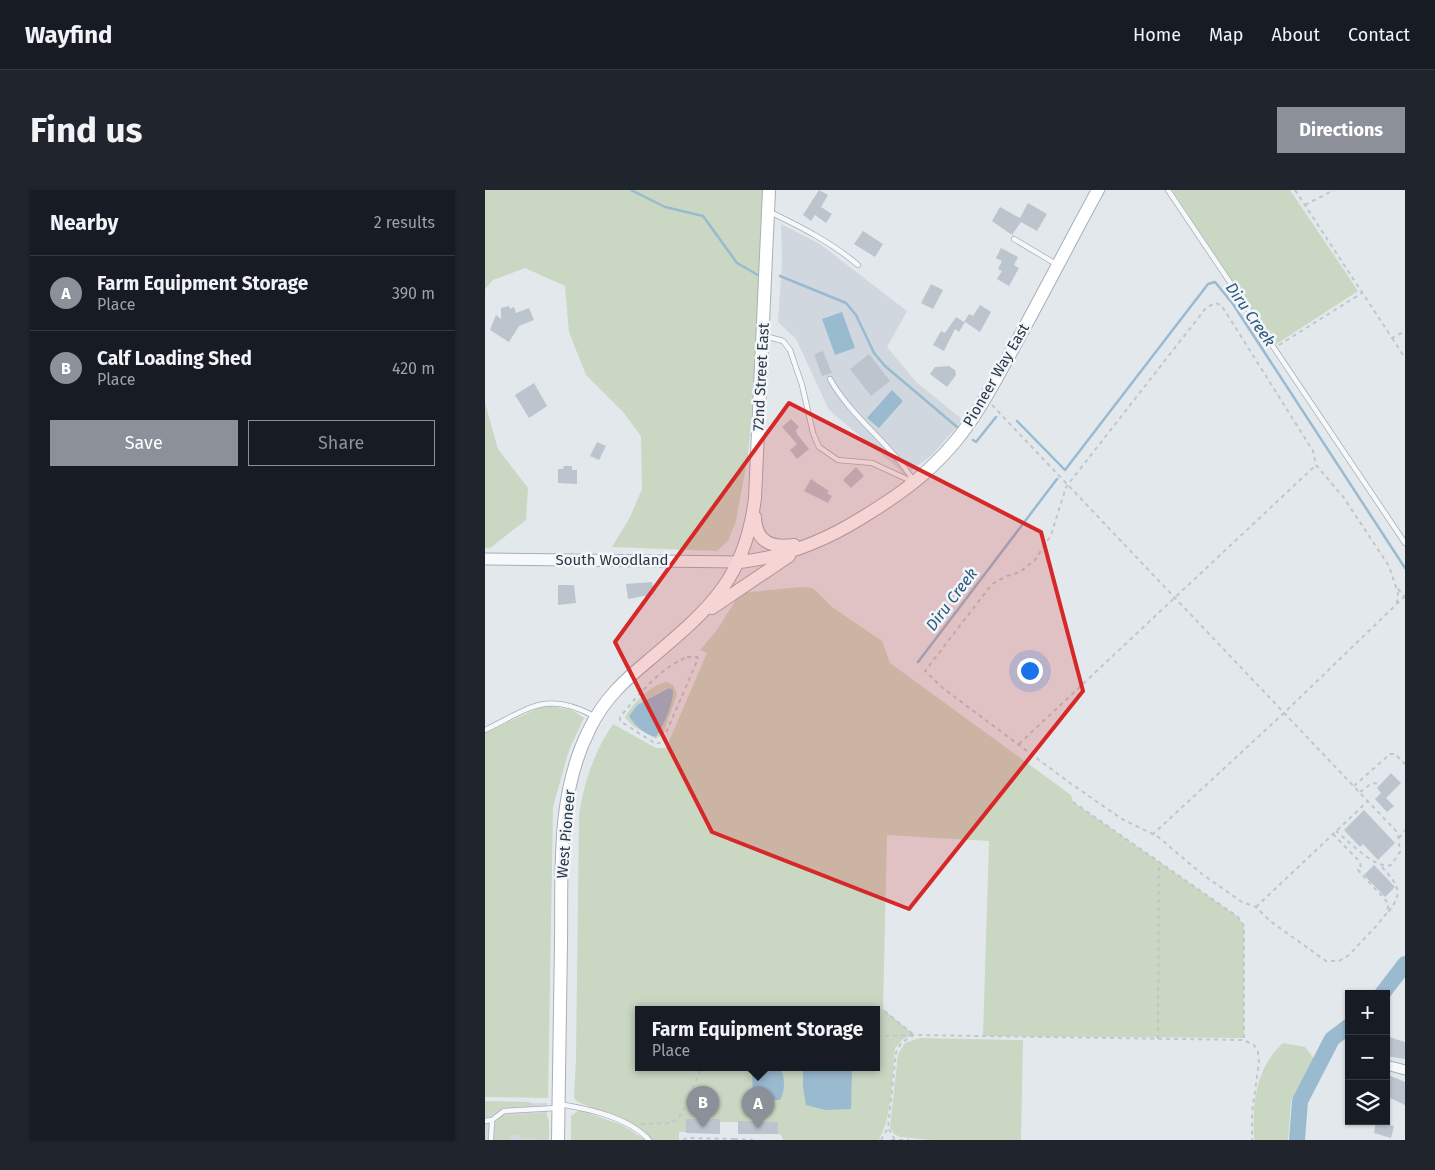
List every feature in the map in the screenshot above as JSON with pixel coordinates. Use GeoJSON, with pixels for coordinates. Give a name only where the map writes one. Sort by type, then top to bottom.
{"type":"FeatureCollection","features":[{"type":"Feature","properties":{"kind":"main road","name":"72nd Street East"},"geometry":{"type":"LineString","coordinates":[[740,562],[749,533],[755,498],[769,190]]}},
{"type":"Feature","properties":{"kind":"main road","name":"Pioneer Way East"},"geometry":{"type":"LineString","coordinates":[[740,562],[763,559],[818,542],[882,506],[915,482],[953,444],[971,422],[985,398],[1098,190]]}},
{"type":"Feature","properties":{"kind":"main road"},"geometry":{"type":"LineString","coordinates":[[755,498],[757,532],[766,543],[780,547],[818,542]]}},
{"type":"Feature","properties":{"kind":"main road"},"geometry":{"type":"LineString","coordinates":[[698,618],[796,550]]}},
{"type":"Feature","properties":{"kind":"main road","name":"West Pioneer"},"geometry":{"type":"LineString","coordinates":[[558,1140],[565,817],[567,794],[577,759],[596,717],[619,686],[698,618],[715,599],[740,562]]}},
{"type":"Feature","properties":{"kind":"street","name":"South Woodland"},"geometry":{"type":"LineString","coordinates":[[485,559],[740,562]]}},
{"type":"Feature","properties":{"kind":"street"},"geometry":{"type":"LineString","coordinates":[[1390,1066],[1405,1070]]}},
{"type":"Feature","properties":{"kind":"lane"},"geometry":{"type":"LineString","coordinates":[[1168,190],[1405,543]]}},
{"type":"Feature","properties":{"kind":"lane"},"geometry":{"type":"LineString","coordinates":[[768,211],[838,248],[858,264]]}},
{"type":"Feature","properties":{"kind":"lane"},"geometry":{"type":"LineString","coordinates":[[1014,239],[1057,266]]}},
{"type":"Feature","properties":{"kind":"lane"},"geometry":{"type":"LineString","coordinates":[[763,336],[783,341],[790,350],[819,447],[838,460],[872,463],[915,482]]}},
{"type":"Feature","properties":{"kind":"lane"},"geometry":{"type":"LineString","coordinates":[[830,379],[839,395],[884,443],[915,482]]}},
{"type":"Feature","properties":{"kind":"lane"},"geometry":{"type":"LineString","coordinates":[[485,730],[547,702],[575,706],[596,717]]}},
{"type":"Feature","properties":{"kind":"lane"},"geometry":{"type":"LineString","coordinates":[[485,1121],[492,1120],[504,1111],[559,1106],[587,1108],[627,1125],[649,1140]]}},
{"type":"Feature","properties":{"kind":"lane"},"geometry":{"type":"LineString","coordinates":[[491,1140],[492,1120]]}},
{"type":"Feature","properties":{"kind":"path"},"geometry":{"type":"LineString","coordinates":[[1295,190],[1405,358]]}},
{"type":"Feature","properties":{"kind":"path"},"geometry":{"type":"LineString","coordinates":[[1305,205],[1334,190]]}},
{"type":"Feature","properties":{"kind":"path"},"geometry":{"type":"LineString","coordinates":[[1274,348],[1362,293]]}},
{"type":"Feature","properties":{"kind":"path"},"geometry":{"type":"LineString","coordinates":[[1153,835],[1405,597],[1397,587],[1381,554],[1344,498],[1316,465],[1314,454],[1308,443],[1227,314],[1219,304],[1215,303],[1206,308],[1063,492],[1049,540],[1037,557],[1020,572],[992,584],[925,670],[944,689],[1122,819],[1153,835],[1224,890],[1256,908],[1270,921],[1328,961],[1339,961],[1349,954],[1397,902],[1398,889],[1397,884],[1381,866],[1367,857],[1337,831]]}},
{"type":"Feature","properties":{"kind":"path"},"geometry":{"type":"LineString","coordinates":[[1392,338],[1405,331]]}},
{"type":"Feature","properties":{"kind":"path"},"geometry":{"type":"LineString","coordinates":[[985,398],[1069,484],[1398,833],[1400,852],[1395,862],[1390,866],[1381,866]]}},
{"type":"Feature","properties":{"kind":"path"},"geometry":{"type":"LineString","coordinates":[[1019,744],[1316,465]]}},
{"type":"Feature","properties":{"kind":"path"},"geometry":{"type":"LineString","coordinates":[[1397,587],[1397,603]]}},
{"type":"Feature","properties":{"kind":"path"},"geometry":{"type":"LineString","coordinates":[[687,657],[698,658],[661,743],[656,744],[620,718],[644,688],[663,672],[687,657]]}},
{"type":"Feature","properties":{"kind":"path"},"geometry":{"type":"LineString","coordinates":[[1354,786],[1390,754],[1395,754],[1405,764]]}},
{"type":"Feature","properties":{"kind":"path"},"geometry":{"type":"LineString","coordinates":[[1359,792],[1372,783],[1380,784]]}},
{"type":"Feature","properties":{"kind":"path"},"geometry":{"type":"LineString","coordinates":[[1256,908],[1368,801]]}},
{"type":"Feature","properties":{"kind":"path"},"geometry":{"type":"LineString","coordinates":[[1073,802],[1238,917],[1244,926],[1244,1040]]}},
{"type":"Feature","properties":{"kind":"path"},"geometry":{"type":"LineString","coordinates":[[1399,838],[1405,830]]}},
{"type":"Feature","properties":{"kind":"path"},"geometry":{"type":"LineString","coordinates":[[1333,834],[1359,862],[1361,868],[1359,870],[1388,901],[1389,907],[1386,914]]}},
{"type":"Feature","properties":{"kind":"path"},"geometry":{"type":"LineString","coordinates":[[1158,1039],[1159,862]]}},
{"type":"Feature","properties":{"kind":"path"},"geometry":{"type":"LineString","coordinates":[[880,1010],[883,1010],[914,1035]]}},
{"type":"Feature","properties":{"kind":"path"},"geometry":{"type":"LineString","coordinates":[[881,1140],[888,1128],[896,1053],[901,1043],[914,1035]]}},
{"type":"Feature","properties":{"kind":"path"},"geometry":{"type":"LineString","coordinates":[[880,1036],[1244,1040],[1254,1045],[1259,1058],[1252,1112],[1253,1140]]}},
{"type":"Feature","properties":{"kind":"path"},"geometry":{"type":"LineString","coordinates":[[627,1125],[672,1123],[681,1115],[700,1071]]}},
{"type":"Feature","properties":{"kind":"path"},"geometry":{"type":"LineString","coordinates":[[888,1128],[895,1140]]}},
{"type":"Feature","properties":{"kind":"path"},"geometry":{"type":"LineString","coordinates":[[683,1140],[687,1138],[753,1140]]}},
{"type":"Feature","properties":{"kind":"path"},"geometry":{"type":"LineString","coordinates":[[891,1140],[909,1140]]}},
{"type":"Feature","properties":{"kind":"highlighted area"},"geometry":{"type":"Polygon","coordinates":[[[789,403],[1041,532],[1083,691],[909,909],[712,832],[615,642],[789,403]]]}},
{"type":"Feature","properties":{"kind":"shaded area"},"geometry":{"type":"Polygon","coordinates":[[[781,224],[820,244],[907,311],[887,347],[916,382],[963,420],[931,456],[903,476],[899,469],[829,410],[796,339],[778,322],[782,261],[781,224]]]}},
{"type":"Feature","properties":{"kind":"shaded area"},"geometry":{"type":"Polygon","coordinates":[[[547,1103],[547,1140],[485,1140],[485,1104],[547,1103]]]}},
{"type":"Feature","properties":{"kind":"green space"},"geometry":{"type":"Polygon","coordinates":[[[485,190],[762,190],[756,369],[748,455],[736,521],[728,541],[717,551],[612,547],[630,517],[642,489],[641,436],[623,412],[586,375],[569,332],[565,286],[525,268],[493,280],[485,289],[485,190]]]}},
{"type":"Feature","properties":{"kind":"green space"},"geometry":{"type":"Polygon","coordinates":[[[1172,190],[1290,190],[1358,291],[1275,345],[1172,190]]]}},
{"type":"Feature","properties":{"kind":"green space"},"geometry":{"type":"Polygon","coordinates":[[[485,403],[498,449],[528,488],[526,520],[490,548],[485,548],[485,403]]]}},
{"type":"Feature","properties":{"kind":"green space"},"geometry":{"type":"Polygon","coordinates":[[[802,587],[813,588],[832,607],[882,641],[890,663],[1071,795],[1073,802],[1238,917],[1244,926],[1244,1038],[983,1036],[989,841],[887,835],[883,1009],[914,1035],[903,1039],[895,1048],[891,1098],[886,1123],[879,1140],[783,1140],[781,1135],[778,1134],[778,1122],[720,1122],[720,1119],[686,1119],[686,1132],[679,1132],[679,1140],[651,1140],[639,1128],[576,1101],[574,1097],[579,816],[587,779],[600,745],[613,724],[656,748],[666,748],[707,653],[700,650],[717,630],[740,593],[802,587]]]}},
{"type":"Feature","properties":{"kind":"green space"},"geometry":{"type":"Polygon","coordinates":[[[667,682],[673,685],[677,694],[663,734],[656,739],[633,726],[625,718],[632,707],[649,690],[661,683],[667,682]],[[669,688],[637,705],[629,716],[640,729],[656,737],[665,720],[669,688]]]}},
{"type":"Feature","properties":{"kind":"green space"},"geometry":{"type":"Polygon","coordinates":[[[545,705],[572,710],[584,718],[569,750],[553,807],[548,1098],[485,1097],[485,733],[545,705]]]}},
{"type":"Feature","properties":{"kind":"green space"},"geometry":{"type":"Polygon","coordinates":[[[920,1038],[1023,1040],[1021,1140],[931,1140],[900,1137],[894,1134],[890,1127],[898,1054],[905,1043],[920,1038]]]}},
{"type":"Feature","properties":{"kind":"green space"},"geometry":{"type":"Polygon","coordinates":[[[1283,1043],[1305,1047],[1314,1059],[1291,1101],[1288,1140],[1254,1140],[1254,1113],[1257,1088],[1266,1064],[1283,1043]]]}},
{"type":"Feature","properties":{"kind":"green space"},"geometry":{"type":"Polygon","coordinates":[[[485,1101],[529,1102],[536,1105],[502,1108],[485,1118],[485,1101]]]}},
{"type":"Feature","properties":{"kind":"green space"},"geometry":{"type":"Polygon","coordinates":[[[579,1110],[622,1125],[645,1140],[571,1140],[571,1116],[579,1110]]]}},
{"type":"Feature","properties":{"kind":"green space"},"geometry":{"type":"Polygon","coordinates":[[[545,1113],[549,1120],[549,1140],[520,1138],[520,1135],[510,1135],[510,1140],[493,1140],[493,1128],[501,1116],[545,1113]]]}},
{"type":"Feature","properties":{"kind":"water"},"geometry":{"type":"Polygon","coordinates":[[[842,312],[855,348],[835,355],[822,319],[842,312]]]}},
{"type":"Feature","properties":{"kind":"water"},"geometry":{"type":"Polygon","coordinates":[[[892,390],[903,401],[879,428],[867,418],[892,390]]]}},
{"type":"Feature","properties":{"kind":"water"},"geometry":{"type":"Polygon","coordinates":[[[669,688],[673,690],[672,701],[662,728],[656,737],[652,736],[640,729],[629,716],[637,705],[669,688]]]}},
{"type":"Feature","properties":{"kind":"water"},"geometry":{"type":"Polygon","coordinates":[[[752,1071],[781,1071],[784,1084],[780,1100],[753,1100],[752,1071]]]}},
{"type":"Feature","properties":{"kind":"water"},"geometry":{"type":"Polygon","coordinates":[[[803,1071],[852,1071],[851,1109],[825,1110],[806,1105],[803,1071]]]}},
{"type":"Feature","properties":{"kind":"building"},"geometry":{"type":"Polygon","coordinates":[[[819,190],[828,195],[821,207],[832,214],[826,223],[815,215],[811,221],[803,215],[819,190]]]}},
{"type":"Feature","properties":{"kind":"building"},"geometry":{"type":"Polygon","coordinates":[[[1028,203],[1047,214],[1037,231],[1021,222],[1012,235],[992,221],[1000,207],[1020,218],[1028,203]]]}},
{"type":"Feature","properties":{"kind":"building"},"geometry":{"type":"Polygon","coordinates":[[[863,231],[883,244],[875,257],[854,244],[863,231]]]}},
{"type":"Feature","properties":{"kind":"building"},"geometry":{"type":"Polygon","coordinates":[[[1001,248],[1018,257],[1014,265],[1019,268],[1009,286],[997,279],[1002,271],[998,269],[1002,261],[996,258],[1001,248]]]}},
{"type":"Feature","properties":{"kind":"building"},"geometry":{"type":"Polygon","coordinates":[[[931,284],[943,290],[933,309],[921,303],[931,284]]]}},
{"type":"Feature","properties":{"kind":"building"},"geometry":{"type":"Polygon","coordinates":[[[980,305],[991,312],[980,332],[965,322],[959,332],[955,329],[944,351],[933,345],[941,331],[945,333],[956,317],[964,322],[969,314],[973,316],[980,305]]]}},
{"type":"Feature","properties":{"kind":"building"},"geometry":{"type":"Polygon","coordinates":[[[509,306],[510,309],[514,307],[516,313],[529,308],[534,320],[519,326],[509,342],[490,330],[496,315],[501,319],[501,308],[509,306]]]}},
{"type":"Feature","properties":{"kind":"building"},"geometry":{"type":"Polygon","coordinates":[[[823,351],[832,373],[822,376],[814,354],[823,351]]]}},
{"type":"Feature","properties":{"kind":"building"},"geometry":{"type":"Polygon","coordinates":[[[869,354],[890,381],[871,396],[850,369],[869,354]]]}},
{"type":"Feature","properties":{"kind":"building"},"geometry":{"type":"Polygon","coordinates":[[[949,366],[955,370],[956,375],[947,387],[930,374],[935,367],[949,366]]]}},
{"type":"Feature","properties":{"kind":"building"},"geometry":{"type":"Polygon","coordinates":[[[534,383],[547,406],[529,418],[515,395],[534,383]]]}},
{"type":"Feature","properties":{"kind":"building"},"geometry":{"type":"Polygon","coordinates":[[[791,419],[799,427],[796,430],[797,434],[809,449],[797,459],[790,450],[797,444],[782,427],[791,419]]]}},
{"type":"Feature","properties":{"kind":"building"},"geometry":{"type":"Polygon","coordinates":[[[597,442],[606,446],[599,460],[590,456],[597,442]]]}},
{"type":"Feature","properties":{"kind":"building"},"geometry":{"type":"Polygon","coordinates":[[[564,466],[572,466],[572,470],[577,470],[577,484],[558,483],[558,469],[563,469],[564,466]]]}},
{"type":"Feature","properties":{"kind":"building"},"geometry":{"type":"Polygon","coordinates":[[[856,467],[864,476],[851,488],[843,480],[856,467]]]}},
{"type":"Feature","properties":{"kind":"building"},"geometry":{"type":"Polygon","coordinates":[[[811,479],[829,491],[827,493],[832,496],[828,503],[804,491],[811,479]]]}},
{"type":"Feature","properties":{"kind":"building"},"geometry":{"type":"Polygon","coordinates":[[[652,582],[654,594],[628,599],[626,584],[652,582]]]}},
{"type":"Feature","properties":{"kind":"building"},"geometry":{"type":"Polygon","coordinates":[[[558,585],[574,585],[576,603],[558,605],[558,585]]]}},
{"type":"Feature","properties":{"kind":"building"},"geometry":{"type":"Polygon","coordinates":[[[1391,773],[1401,783],[1386,798],[1394,806],[1387,812],[1375,799],[1381,793],[1377,788],[1391,773]]]}},
{"type":"Feature","properties":{"kind":"building"},"geometry":{"type":"Polygon","coordinates":[[[1364,810],[1395,843],[1378,860],[1363,844],[1360,847],[1344,830],[1364,810]]]}},
{"type":"Feature","properties":{"kind":"building"},"geometry":{"type":"Polygon","coordinates":[[[1374,865],[1395,887],[1385,897],[1364,875],[1374,865]]]}},
{"type":"Feature","properties":{"kind":"building"},"geometry":{"type":"Polygon","coordinates":[[[1390,1037],[1405,1042],[1405,1059],[1390,1057],[1390,1037]]]}},
{"type":"Feature","properties":{"kind":"building"},"geometry":{"type":"Polygon","coordinates":[[[1390,1076],[1405,1082],[1405,1105],[1390,1098],[1390,1076]]]}},
{"type":"Feature","properties":{"kind":"building"},"geometry":{"type":"Polygon","coordinates":[[[686,1119],[720,1119],[720,1134],[686,1133],[686,1119]]]}},
{"type":"Feature","properties":{"kind":"building"},"geometry":{"type":"Polygon","coordinates":[[[738,1121],[778,1122],[778,1134],[738,1134],[738,1121]]]}},
{"type":"Feature","properties":{"kind":"building"},"geometry":{"type":"Polygon","coordinates":[[[1375,1125],[1394,1126],[1391,1138],[1374,1133],[1375,1125]]]}},
{"type":"Feature","properties":{"kind":"waterway","name":"Diru Creek"},"geometry":{"type":"LineString","coordinates":[[631,190],[665,207],[703,216],[737,263],[758,275]]}},
{"type":"Feature","properties":{"kind":"waterway","name":"Diru Creek"},"geometry":{"type":"LineString","coordinates":[[780,276],[846,303],[856,315],[874,353],[885,366],[957,427]]}},
{"type":"Feature","properties":{"kind":"waterway","name":"Diru Creek"},"geometry":{"type":"LineString","coordinates":[[1017,421],[1065,470],[1208,284],[1215,282],[1233,304],[1405,568]]}},
{"type":"Feature","properties":{"kind":"waterway","name":"Diru Creek"},"geometry":{"type":"LineString","coordinates":[[973,440],[976,442],[996,417]]}},
{"type":"Feature","properties":{"kind":"waterway","name":"Diru Creek"},"geometry":{"type":"LineString","coordinates":[[918,662],[1057,479]]}},
{"type":"Feature","properties":{"kind":"waterway"},"geometry":{"type":"LineString","coordinates":[[1385,990],[1405,964]]}},
{"type":"Feature","properties":{"kind":"waterway"},"geometry":{"type":"LineString","coordinates":[[1297,1140],[1300,1101],[1332,1039],[1345,1029]]}},
{"type":"Feature","properties":{"kind":"place","name":"Calf Loading Shed"},"geometry":{"type":"Point","coordinates":[703,1127]}},
{"type":"Feature","properties":{"kind":"place","name":"Farm Equipment Storage"},"geometry":{"type":"Point","coordinates":[758,1128]}}]}
